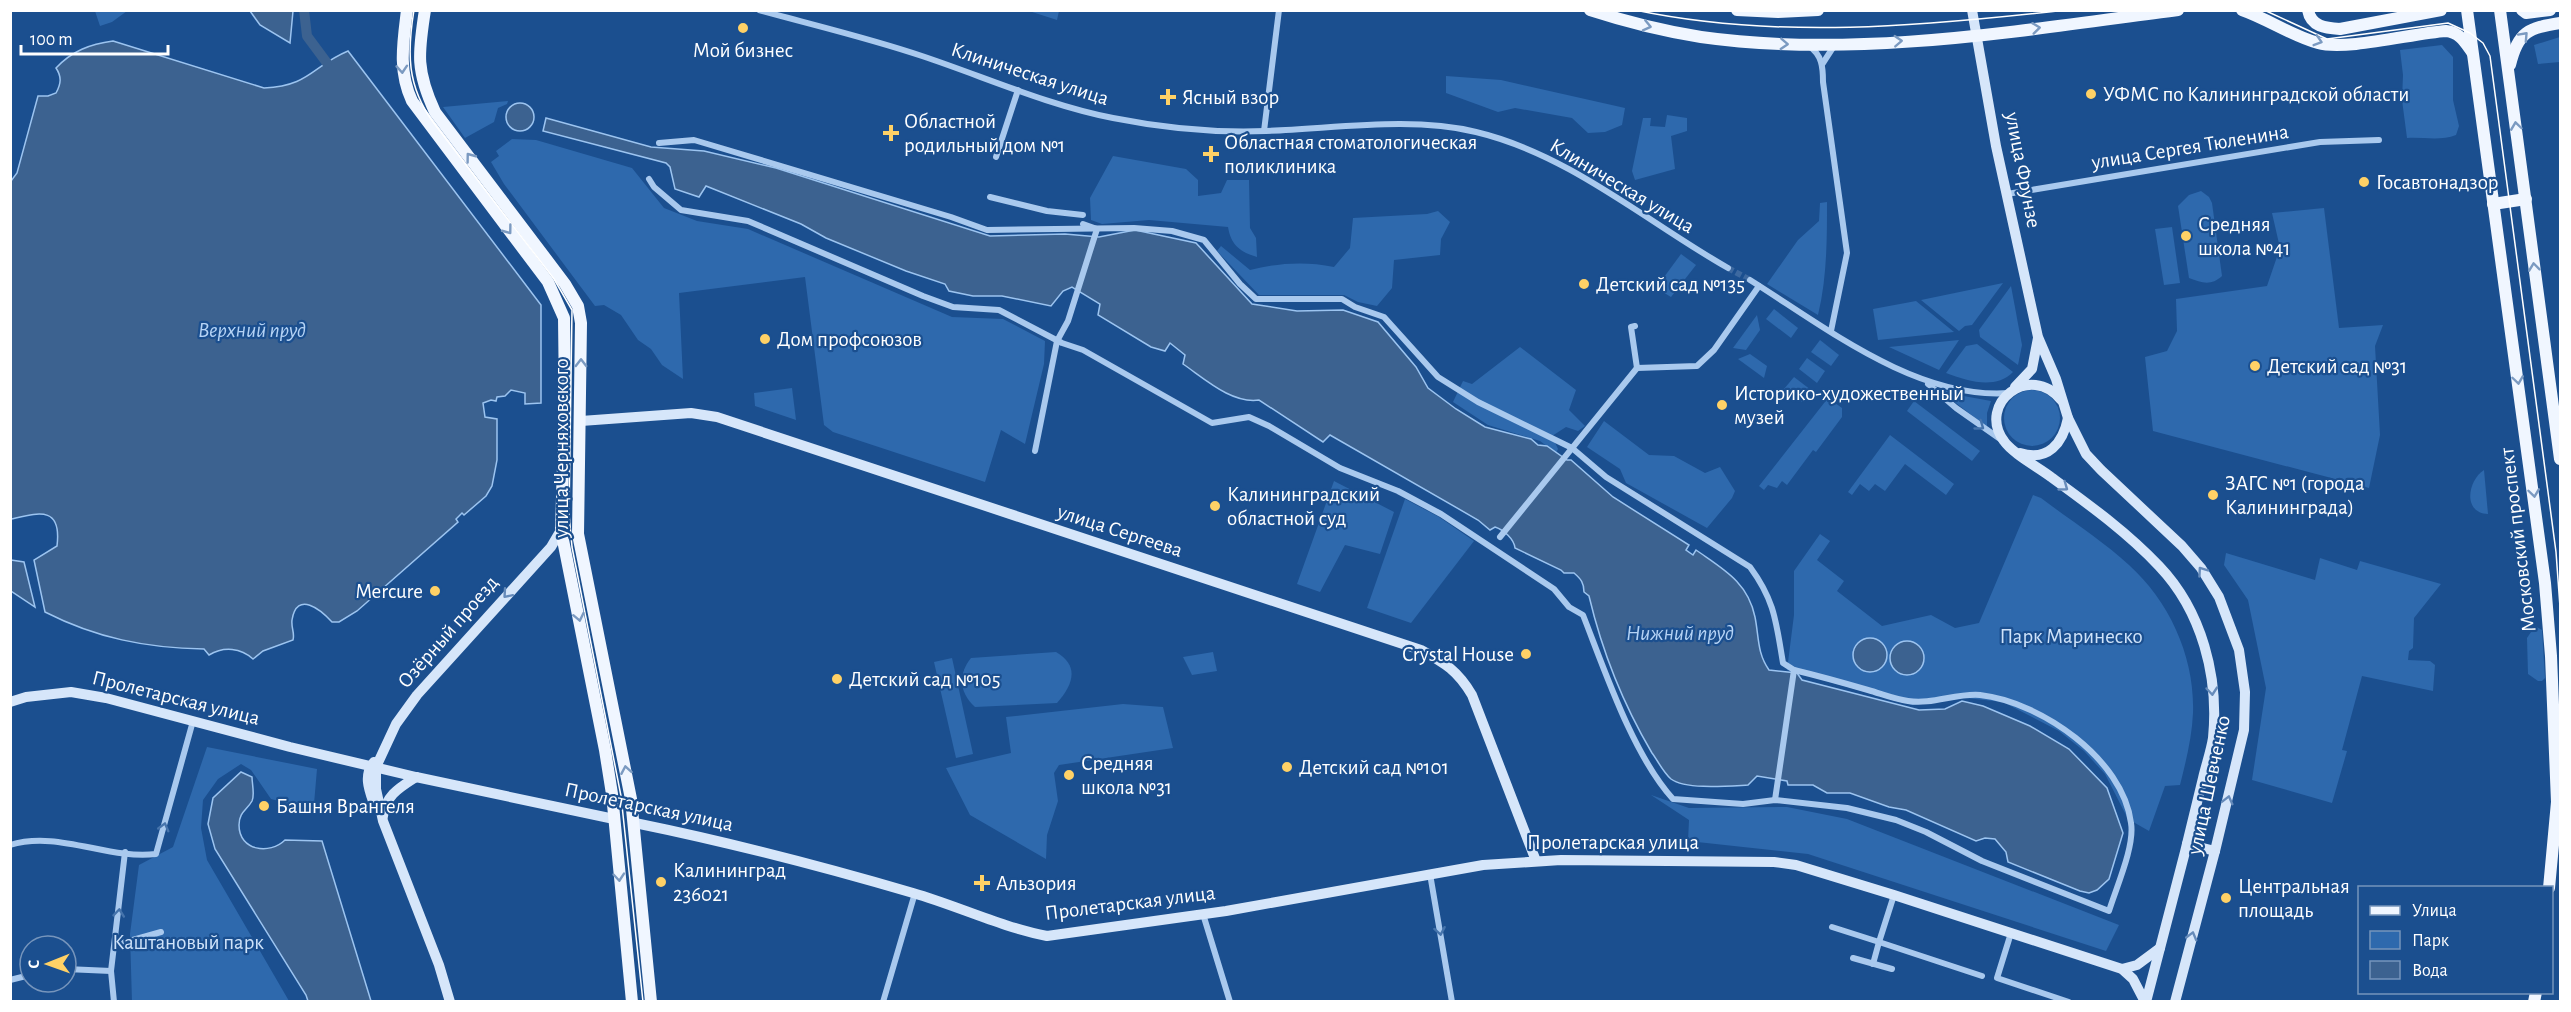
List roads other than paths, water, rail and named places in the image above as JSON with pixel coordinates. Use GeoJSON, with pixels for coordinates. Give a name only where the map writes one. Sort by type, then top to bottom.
{"type":"FeatureCollection","features":[{"type":"Feature","properties":{"kind":"main road","name":"улица Черняховского"},"geometry":{"type":"LineString","coordinates":[[407,10],[402,60],[403,78],[412,101],[548,282],[561,308],[565,331],[565,421],[561,530],[605,750],[632,1002]]}},
{"type":"Feature","properties":{"kind":"main road","name":"улица Черняховского"},"geometry":{"type":"LineString","coordinates":[[425,10],[420,70],[423,86],[435,112],[565,284],[578,306],[581,323],[578,510],[580,549],[617,717],[635,823],[651,1002]]}},
{"type":"Feature","properties":{"kind":"main road"},"geometry":{"type":"LineString","coordinates":[[1590,10],[1626,21],[1702,37],[1806,44],[1977,35],[2178,10]]}},
{"type":"Feature","properties":{"kind":"main road"},"geometry":{"type":"LineString","coordinates":[[1737,10],[1778,12],[1818,10]]}},
{"type":"Feature","properties":{"kind":"main road","name":"улица Фрунзе"},"geometry":{"type":"LineString","coordinates":[[1972,10],[2007,194],[2038,338],[2056,379],[2063,402]]}},
{"type":"Feature","properties":{"kind":"main road"},"geometry":{"type":"LineString","coordinates":[[2242,10],[2318,43],[2333,45],[2359,43],[2454,31],[2473,53]]}},
{"type":"Feature","properties":{"kind":"main road"},"geometry":{"type":"LineString","coordinates":[[2308,10],[2310,18],[2315,23],[2325,28],[2340,29],[2441,10]]}},
{"type":"Feature","properties":{"kind":"main road","name":"Московский проспект"},"geometry":{"type":"LineString","coordinates":[[2467,10],[2545,583],[2558,801],[2549,886]]}},
{"type":"Feature","properties":{"kind":"main road"},"geometry":{"type":"LineString","coordinates":[[2500,10],[2560,459]]}},
{"type":"Feature","properties":{"kind":"main road"},"geometry":{"type":"LineString","coordinates":[[2522,10],[2526,13],[2550,10]]}},
{"type":"Feature","properties":{"kind":"main road"},"geometry":{"type":"LineString","coordinates":[[2509,72],[2515,47],[2525,33],[2533,27],[2560,23]]}},
{"type":"Feature","properties":{"kind":"main road"},"geometry":{"type":"LineString","coordinates":[[2493,204],[2526,199]]}},
{"type":"Feature","properties":{"kind":"main road","name":"улица Фрунзе"},"geometry":{"type":"LineString","coordinates":[[2011,391],[2032,369],[2038,338]]}},
{"type":"Feature","properties":{"kind":"main road"},"geometry":{"type":"LineString","coordinates":[[2004,442],[1996,422],[2002,401],[2011,391],[2030,384],[2042,385],[2056,393],[2063,402]]}},
{"type":"Feature","properties":{"kind":"main road","name":"улица Шевченко"},"geometry":{"type":"LineString","coordinates":[[2063,402],[2067,418],[2086,454],[2182,546],[2200,568],[2219,597],[2239,650],[2245,692],[2244,730],[2175,1002]]}},
{"type":"Feature","properties":{"kind":"main road","name":"улица Сергеева"},"geometry":{"type":"LineString","coordinates":[[565,421],[691,413],[717,417],[1421,650],[1446,664],[1461,677],[1472,695],[1536,861]]}},
{"type":"Feature","properties":{"kind":"main road"},"geometry":{"type":"LineString","coordinates":[[2017,452],[2034,455],[2050,450],[2064,435],[2067,418]]}},
{"type":"Feature","properties":{"kind":"main road","name":"улица Шевченко"},"geometry":{"type":"LineString","coordinates":[[2004,442],[2094,510],[2160,566],[2178,589],[2192,613],[2208,657],[2213,693],[2213,739],[2146,1002]]}},
{"type":"Feature","properties":{"kind":"main road","name":"Озёрный проезд"},"geometry":{"type":"LineString","coordinates":[[374,767],[396,724],[417,695],[550,547],[561,530]]}},
{"type":"Feature","properties":{"kind":"main road","name":"Пролетарская улица"},"geometry":{"type":"LineString","coordinates":[[10,702],[26,697],[71,692],[116,700],[192,722],[416,777],[771,854],[915,893],[1025,932],[1047,936],[1203,914],[1483,865],[1536,861],[1774,862],[1796,865],[1894,895],[2122,969]]}},
{"type":"Feature","properties":{"kind":"main road"},"geometry":{"type":"LineString","coordinates":[[374,767],[383,821],[439,965],[450,1002]]}},
{"type":"Feature","properties":{"kind":"main road"},"geometry":{"type":"LineString","coordinates":[[383,821],[386,805],[392,794],[416,777]]}},
{"type":"Feature","properties":{"kind":"main road"},"geometry":{"type":"LineString","coordinates":[[2187,844],[2215,851]]}},
{"type":"Feature","properties":{"kind":"main road"},"geometry":{"type":"LineString","coordinates":[[625,940],[646,939]]}},
{"type":"Feature","properties":{"kind":"main road"},"geometry":{"type":"LineString","coordinates":[[2122,969],[2138,965],[2160,947]]}},
{"type":"Feature","properties":{"kind":"main road"},"geometry":{"type":"LineString","coordinates":[[2122,969],[2133,979],[2146,1002]]}},
{"type":"Feature","properties":{"kind":"street","name":"Клиническая улица"},"geometry":{"type":"LineString","coordinates":[[759,10],[920,55],[1018,90],[1113,118],[1213,132],[1402,125],[1441,126],[1476,132],[1524,147],[1612,194],[1727,268]]}},
{"type":"Feature","properties":{"kind":"street"},"geometry":{"type":"LineString","coordinates":[[1264,131],[1279,10]]}},
{"type":"Feature","properties":{"kind":"street"},"geometry":{"type":"LineString","coordinates":[[1806,44],[1815,50],[1823,63],[1823,82],[1846,253],[1831,331]]}},
{"type":"Feature","properties":{"kind":"street"},"geometry":{"type":"LineString","coordinates":[[1823,63],[1833,47],[1839,44]]}},
{"type":"Feature","properties":{"kind":"street"},"geometry":{"type":"LineString","coordinates":[[996,157],[1018,90]]}},
{"type":"Feature","properties":{"kind":"street"},"geometry":{"type":"LineString","coordinates":[[649,179],[654,187],[681,210],[748,221],[800,245],[953,307],[999,310],[1057,341],[1083,350],[1212,423],[1249,417],[1269,426],[1340,468],[1404,494],[1442,514],[1554,590],[1569,607],[1583,615],[1611,689],[1644,754],[1664,789],[1673,799],[1743,804],[1775,800],[1847,808],[1896,820],[1926,832],[1982,861],[2109,911],[2128,847],[2132,825],[2126,800],[2108,767],[2057,725],[2001,699],[1965,695],[1910,702],[1794,670],[1783,663],[1773,610],[1765,588],[1750,567],[1605,477],[1572,448],[1478,402],[1438,376],[1384,317],[1355,307],[1342,299],[1256,299],[1240,284],[1204,240],[1172,231],[1134,228],[987,230],[940,213],[694,140],[659,143]]}},
{"type":"Feature","properties":{"kind":"street","name":"улица Сергея Тюленина"},"geometry":{"type":"LineString","coordinates":[[2007,194],[2320,142],[2379,140]]}},
{"type":"Feature","properties":{"kind":"street"},"geometry":{"type":"LineString","coordinates":[[990,197],[1047,211],[1083,215]]}},
{"type":"Feature","properties":{"kind":"street"},"geometry":{"type":"LineString","coordinates":[[1083,224],[1097,230]]}},
{"type":"Feature","properties":{"kind":"street"},"geometry":{"type":"LineString","coordinates":[[1035,450],[1057,341],[1068,321],[1097,230]]}},
{"type":"Feature","properties":{"kind":"street"},"geometry":{"type":"LineString","coordinates":[[1750,281],[1831,331],[1925,381],[1956,408],[2004,442]]}},
{"type":"Feature","properties":{"kind":"street"},"geometry":{"type":"LineString","coordinates":[[1637,368],[1697,366],[1714,350],[1759,286]]}},
{"type":"Feature","properties":{"kind":"street"},"geometry":{"type":"LineString","coordinates":[[1500,537],[1637,368],[1631,327],[1635,326]]}},
{"type":"Feature","properties":{"kind":"street"},"geometry":{"type":"LineString","coordinates":[[1925,381],[1979,394],[2011,391]]}},
{"type":"Feature","properties":{"kind":"street"},"geometry":{"type":"LineString","coordinates":[[1775,800],[1794,670]]}},
{"type":"Feature","properties":{"kind":"street"},"geometry":{"type":"LineString","coordinates":[[10,845],[36,840],[156,854],[192,722]]}},
{"type":"Feature","properties":{"kind":"street"},"geometry":{"type":"LineString","coordinates":[[114,1002],[111,971],[125,852]]}},
{"type":"Feature","properties":{"kind":"street"},"geometry":{"type":"LineString","coordinates":[[1430,874],[1452,1002]]}},
{"type":"Feature","properties":{"kind":"street"},"geometry":{"type":"LineString","coordinates":[[883,1002],[915,893]]}},
{"type":"Feature","properties":{"kind":"street"},"geometry":{"type":"LineString","coordinates":[[1873,964],[1894,895]]}},
{"type":"Feature","properties":{"kind":"street"},"geometry":{"type":"LineString","coordinates":[[1203,914],[1230,1002]]}},
{"type":"Feature","properties":{"kind":"street"},"geometry":{"type":"LineString","coordinates":[[1832,927],[1982,976]]}},
{"type":"Feature","properties":{"kind":"street"},"geometry":{"type":"LineString","coordinates":[[115,945],[161,932]]}},
{"type":"Feature","properties":{"kind":"street"},"geometry":{"type":"LineString","coordinates":[[2011,933],[1997,978],[2069,1002]]}},
{"type":"Feature","properties":{"kind":"street"},"geometry":{"type":"LineString","coordinates":[[1853,958],[1892,969]]}},
{"type":"Feature","properties":{"kind":"street"},"geometry":{"type":"LineString","coordinates":[[78,970],[111,971]]}},
{"type":"Feature","properties":{"kind":"water"},"geometry":{"type":"Polygon","coordinates":[[[250,11],[293,11],[290,43],[260,25],[250,11]]]}},
{"type":"Feature","properties":{"kind":"water","name":"Верхний пруд"},"geometry":{"type":"Polygon","coordinates":[[[113,41],[264,88],[301,79],[348,51],[541,305],[541,403],[525,404],[525,393],[511,390],[505,396],[497,397],[496,401],[483,403],[485,417],[497,419],[497,460],[492,486],[486,496],[464,515],[462,513],[456,519],[458,522],[357,611],[339,622],[332,622],[310,605],[299,606],[292,620],[293,640],[263,651],[253,659],[243,652],[232,649],[221,650],[209,655],[204,649],[122,640],[83,629],[45,612],[34,560],[57,546],[56,524],[52,518],[39,514],[11,519],[11,181],[17,173],[38,96],[56,93],[59,87],[60,77],[56,68],[68,57],[82,49],[113,41]]]}},
{"type":"Feature","properties":{"kind":"water"},"geometry":{"type":"Polygon","coordinates":[[[520,103],[530,107],[534,117],[530,127],[520,131],[510,127],[506,117],[510,107],[520,103]]]}},
{"type":"Feature","properties":{"kind":"water","name":"Нижний пруд"},"geometry":{"type":"Polygon","coordinates":[[[546,118],[651,147],[704,151],[776,168],[990,236],[1065,234],[1099,237],[1135,230],[1196,243],[1252,304],[1297,311],[1343,310],[1378,322],[1416,367],[1428,388],[1456,409],[1485,427],[1531,439],[1538,445],[1547,446],[1567,460],[1571,460],[1613,497],[1689,545],[1686,550],[1693,555],[1696,550],[1733,578],[1747,594],[1752,605],[1760,651],[1769,670],[1797,673],[1802,680],[1919,710],[1945,709],[1962,701],[1983,706],[2030,726],[2069,749],[2107,788],[2123,833],[2109,879],[2097,890],[2089,893],[2080,891],[2008,862],[2006,852],[1995,839],[1985,838],[1976,841],[1906,810],[1889,807],[1850,793],[1827,793],[1813,785],[1788,785],[1787,781],[1757,776],[1748,785],[1687,785],[1671,779],[1652,753],[1632,716],[1607,657],[1589,596],[1584,592],[1580,579],[1574,573],[1564,573],[1515,548],[1511,538],[1502,530],[1495,527],[1490,530],[1478,520],[1330,435],[1323,442],[1259,400],[1239,398],[1219,389],[1183,364],[1185,355],[1170,343],[1165,351],[1151,347],[1098,315],[1100,304],[1072,287],[1063,291],[1051,306],[1002,296],[973,296],[949,291],[945,284],[906,271],[826,238],[801,224],[706,186],[699,197],[675,189],[670,167],[666,163],[543,131],[546,118]]]}},
{"type":"Feature","properties":{"kind":"water"},"geometry":{"type":"Polygon","coordinates":[[[11,560],[24,562],[35,607],[11,591],[11,560]]]}},
{"type":"Feature","properties":{"kind":"water"},"geometry":{"type":"Polygon","coordinates":[[[1870,638],[1882,643],[1887,655],[1882,667],[1870,672],[1858,667],[1853,655],[1858,643],[1870,638]]]}},
{"type":"Feature","properties":{"kind":"water"},"geometry":{"type":"Polygon","coordinates":[[[1907,641],[1919,646],[1924,658],[1919,670],[1907,675],[1895,670],[1890,658],[1895,646],[1907,641]]]}},
{"type":"Feature","properties":{"kind":"water"},"geometry":{"type":"Polygon","coordinates":[[[241,772],[252,777],[253,793],[253,799],[239,821],[240,834],[244,840],[256,848],[264,849],[279,845],[285,840],[322,841],[371,1001],[308,1001],[215,849],[208,824],[213,798],[241,772]]]}},
{"type":"Feature","properties":{"kind":"waterway"},"geometry":{"type":"LineString","coordinates":[[304,10],[307,36],[327,63]]}},
{"type":"Feature","properties":{"kind":"tunnel"},"geometry":{"type":"LineString","coordinates":[[1728,268],[1750,280]]}},
{"type":"Feature","properties":{"kind":"tram line"},"geometry":{"type":"LineString","coordinates":[[414,10],[410,41],[411,69],[424,109],[554,279],[572,310],[569,514],[572,547],[621,796],[643,1002]]}},
{"type":"Feature","properties":{"kind":"tram line"},"geometry":{"type":"LineString","coordinates":[[1635,10],[1742,25],[1796,27],[1904,25],[2066,10]]}},
{"type":"Feature","properties":{"kind":"tram line"},"geometry":{"type":"LineString","coordinates":[[2264,10],[2327,39],[2448,23],[2470,33],[2483,43],[2490,56],[2556,552],[2560,607]]}},
{"type":"Feature","properties":{"kind":"place","name":"Мой бизнес"},"geometry":{"type":"Point","coordinates":[743,28]}},
{"type":"Feature","properties":{"kind":"place","name":"УФМС по Калининградской области"},"geometry":{"type":"Point","coordinates":[2091,94]}},
{"type":"Feature","properties":{"kind":"place","name":"Ясный взор"},"geometry":{"type":"Point","coordinates":[1168,97]}},
{"type":"Feature","properties":{"kind":"place","name":"Областной родильный дом №1"},"geometry":{"type":"Point","coordinates":[891,133]}},
{"type":"Feature","properties":{"kind":"place","name":"Областная стоматологическая поликлиника"},"geometry":{"type":"Point","coordinates":[1211,154]}},
{"type":"Feature","properties":{"kind":"place","name":"Госавтонадзор"},"geometry":{"type":"Point","coordinates":[2364,182]}},
{"type":"Feature","properties":{"kind":"place","name":"Средняя школа №41"},"geometry":{"type":"Point","coordinates":[2186,236]}},
{"type":"Feature","properties":{"kind":"place","name":"Детский сад №135"},"geometry":{"type":"Point","coordinates":[1584,284]}},
{"type":"Feature","properties":{"kind":"place","name":"Дом профсоюзов"},"geometry":{"type":"Point","coordinates":[765,339]}},
{"type":"Feature","properties":{"kind":"place","name":"Детский сад №31"},"geometry":{"type":"Point","coordinates":[2255,366]}},
{"type":"Feature","properties":{"kind":"place","name":"Историко-художественный музей"},"geometry":{"type":"Point","coordinates":[1722,405]}},
{"type":"Feature","properties":{"kind":"place","name":"ЗАГС №1 (города Калининграда)"},"geometry":{"type":"Point","coordinates":[2213,495]}},
{"type":"Feature","properties":{"kind":"place","name":"Калининградский областной суд"},"geometry":{"type":"Point","coordinates":[1215,506]}},
{"type":"Feature","properties":{"kind":"place","name":"Mercure"},"geometry":{"type":"Point","coordinates":[435,591]}},
{"type":"Feature","properties":{"kind":"place","name":"Crystal House"},"geometry":{"type":"Point","coordinates":[1526,654]}},
{"type":"Feature","properties":{"kind":"place","name":"Детский сад №105"},"geometry":{"type":"Point","coordinates":[837,679]}},
{"type":"Feature","properties":{"kind":"place","name":"Детский сад №101"},"geometry":{"type":"Point","coordinates":[1287,767]}},
{"type":"Feature","properties":{"kind":"place","name":"Средняя школа №31"},"geometry":{"type":"Point","coordinates":[1069,775]}},
{"type":"Feature","properties":{"kind":"place","name":"Башня Врангеля"},"geometry":{"type":"Point","coordinates":[264,806]}},
{"type":"Feature","properties":{"kind":"place","name":"Калининград 236021"},"geometry":{"type":"Point","coordinates":[661,882]}},
{"type":"Feature","properties":{"kind":"place","name":"Альзория"},"geometry":{"type":"Point","coordinates":[982,883]}},
{"type":"Feature","properties":{"kind":"place","name":"Центральная площадь"},"geometry":{"type":"Point","coordinates":[2226,898]}},
{"type":"Feature","properties":{"kind":"park label","name":"Парк Маринеско"},"geometry":{"type":"Point","coordinates":[2071,636]}},
{"type":"Feature","properties":{"kind":"park label","name":"Каштановый парк"},"geometry":{"type":"Point","coordinates":[188,942]}}]}
